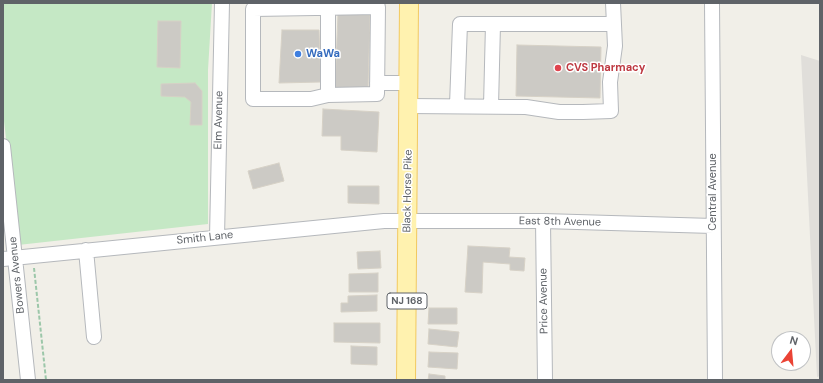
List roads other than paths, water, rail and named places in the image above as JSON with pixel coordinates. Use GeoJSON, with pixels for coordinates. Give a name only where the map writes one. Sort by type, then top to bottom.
{"type":"FeatureCollection","features":[{"type":"Feature","properties":{"kind":"main road","name":"Black Horse Pike"},"geometry":{"type":"LineString","coordinates":[[406,380],[409,3]]}},
{"type":"Feature","properties":{"kind":"street","name":"Elm Avenue"},"geometry":{"type":"LineString","coordinates":[[217,237],[222,3]]}},
{"type":"Feature","properties":{"kind":"street"},"geometry":{"type":"LineString","coordinates":[[409,106],[457,105],[526,107],[559,112],[611,111],[610,82],[615,46],[613,3]]}},
{"type":"Feature","properties":{"kind":"street","name":"Central Avenue"},"geometry":{"type":"LineString","coordinates":[[712,3],[715,380]]}},
{"type":"Feature","properties":{"kind":"street"},"geometry":{"type":"LineString","coordinates":[[328,6],[328,95]]}},
{"type":"Feature","properties":{"kind":"street"},"geometry":{"type":"LineString","coordinates":[[328,6],[378,7],[377,83],[377,94],[328,95],[311,98],[252,99],[253,9],[328,6]]}},
{"type":"Feature","properties":{"kind":"street"},"geometry":{"type":"LineString","coordinates":[[457,105],[460,24],[613,24]]}},
{"type":"Feature","properties":{"kind":"street"},"geometry":{"type":"LineString","coordinates":[[491,106],[493,24]]}},
{"type":"Feature","properties":{"kind":"street"},"geometry":{"type":"LineString","coordinates":[[377,83],[409,83]]}},
{"type":"Feature","properties":{"kind":"street","name":"Bowers Avenue"},"geometry":{"type":"LineString","coordinates":[[3,146],[10,258],[28,380]]}},
{"type":"Feature","properties":{"kind":"street","name":"Smith Lane"},"geometry":{"type":"LineString","coordinates":[[10,258],[384,221],[407,221]]}},
{"type":"Feature","properties":{"kind":"street","name":"East 8th Avenue"},"geometry":{"type":"LineString","coordinates":[[407,221],[543,221],[713,226]]}},
{"type":"Feature","properties":{"kind":"street","name":"Price Avenue"},"geometry":{"type":"LineString","coordinates":[[543,221],[545,380]]}},
{"type":"Feature","properties":{"kind":"street"},"geometry":{"type":"LineString","coordinates":[[86,250],[94,337]]}},
{"type":"Feature","properties":{"kind":"place","name":"WaWa"},"geometry":{"type":"Point","coordinates":[298,54]}},
{"type":"Feature","properties":{"kind":"place","name":"CVS Pharmacy"},"geometry":{"type":"Point","coordinates":[558,68]}}]}
